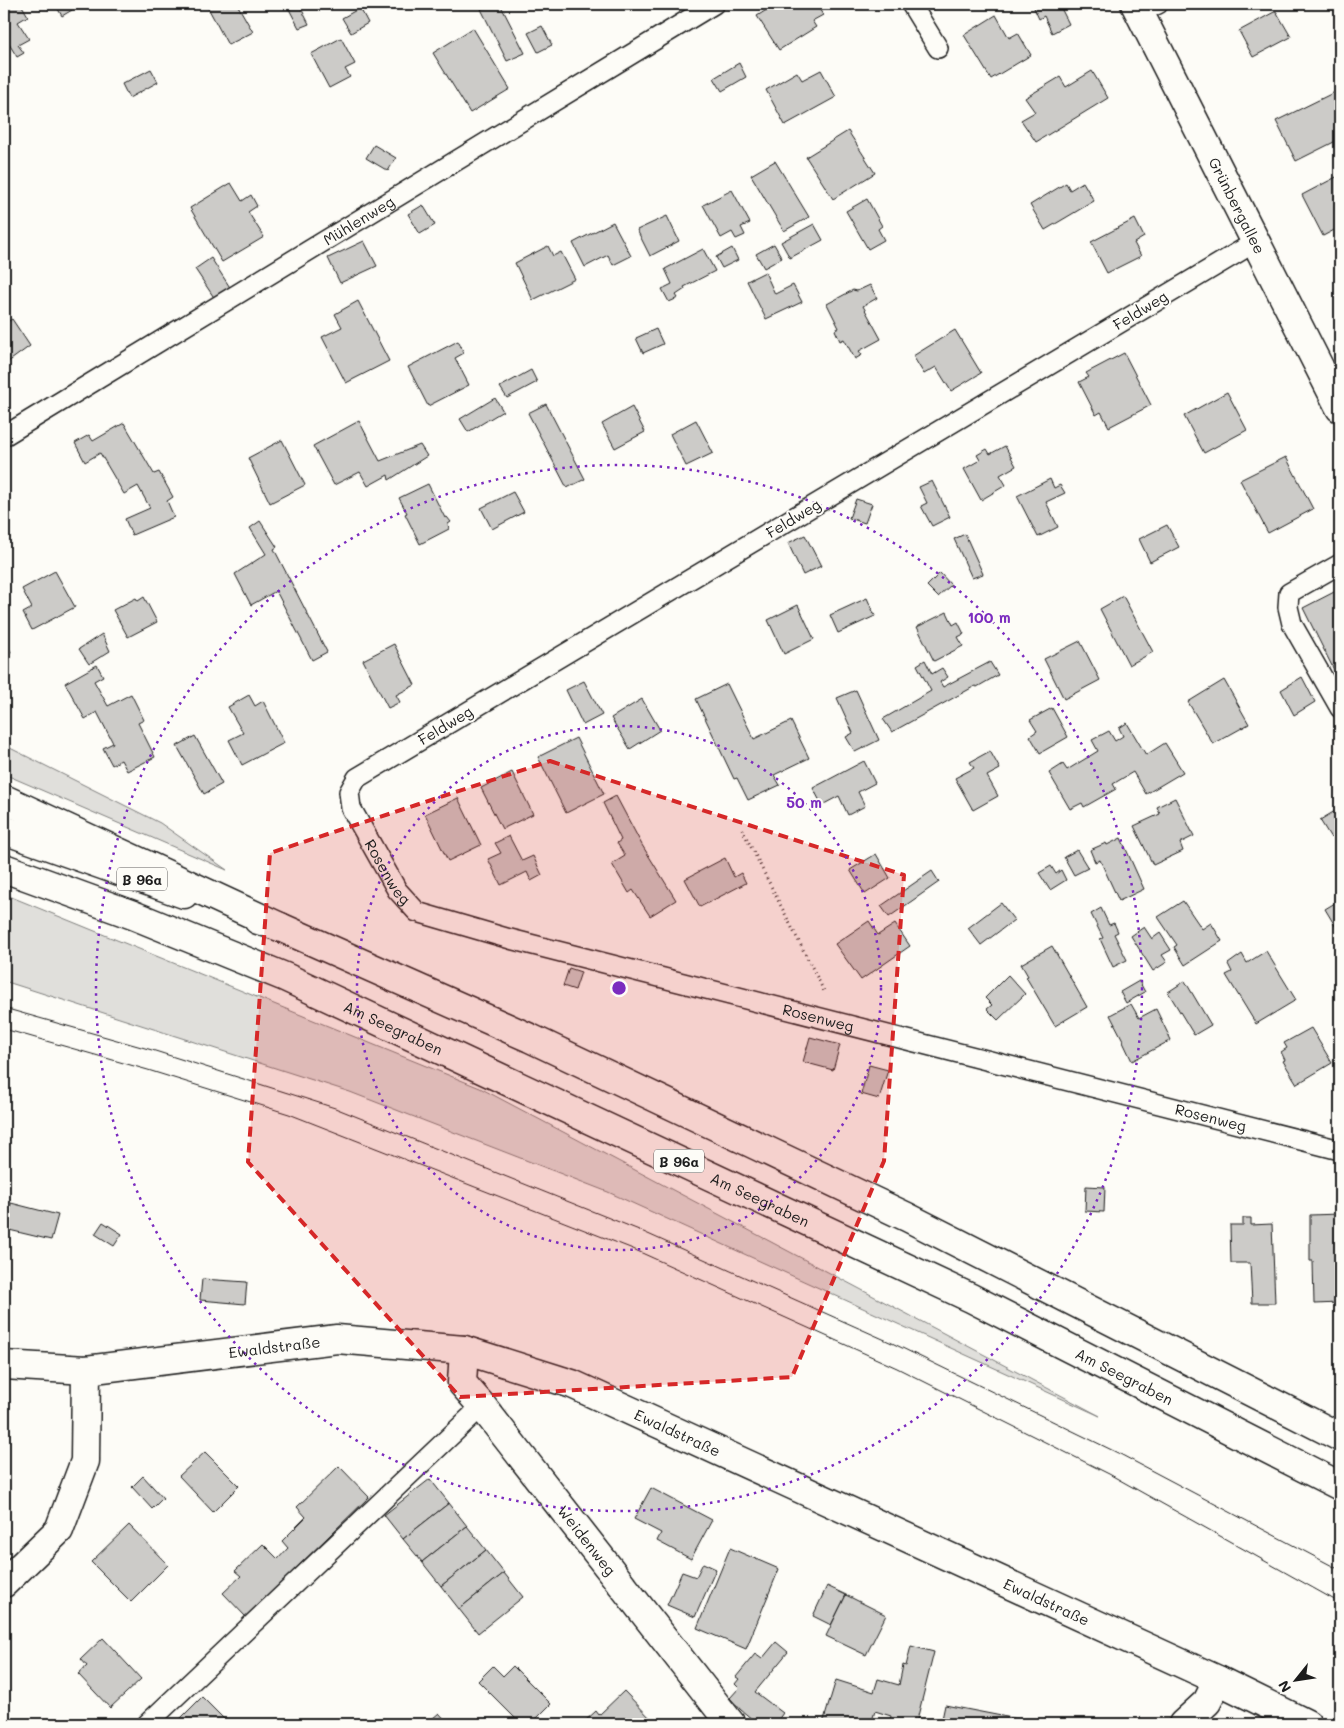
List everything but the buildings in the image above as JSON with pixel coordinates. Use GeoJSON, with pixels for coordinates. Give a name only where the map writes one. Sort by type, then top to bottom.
{"type":"FeatureCollection","features":[{"type":"Feature","properties":{"kind":"main road","name":"Grünbergallee"},"geometry":{"type":"LineString","coordinates":[[1144,7],[1256,240],[1340,408]]}},
{"type":"Feature","properties":{"kind":"main road"},"geometry":{"type":"LineString","coordinates":[[4,798],[280,928]]}},
{"type":"Feature","properties":{"kind":"main road","name":"B 96a"},"geometry":{"type":"LineString","coordinates":[[4,830],[280,928],[530,1038],[908,1217],[1340,1437]]}},
{"type":"Feature","properties":{"kind":"main road","name":"Am Seegraben"},"geometry":{"type":"LineString","coordinates":[[4,868],[133,915],[285,977],[971,1298],[1340,1486]]}},
{"type":"Feature","properties":{"kind":"main road","name":"Ewaldstraße"},"geometry":{"type":"LineString","coordinates":[[4,1365],[86,1370],[337,1339],[464,1350],[572,1384],[1218,1680],[1307,1724]]}},
{"type":"Feature","properties":{"kind":"main road","name":"Weidenweg"},"geometry":{"type":"LineString","coordinates":[[464,1350],[462,1383],[731,1724]]}},
{"type":"Feature","properties":{"kind":"main road"},"geometry":{"type":"LineString","coordinates":[[4,1583],[59,1530],[86,1461],[86,1370]]}},
{"type":"Feature","properties":{"kind":"main road"},"geometry":{"type":"LineString","coordinates":[[1183,1724],[1207,1702],[1218,1680]]}},
{"type":"Feature","properties":{"kind":"lane","name":"Mühlenweg"},"geometry":{"type":"LineString","coordinates":[[4,436],[714,4]]}},
{"type":"Feature","properties":{"kind":"lane"},"geometry":{"type":"LineString","coordinates":[[912,4],[938,48]]}},
{"type":"Feature","properties":{"kind":"lane","name":"Feldweg"},"geometry":{"type":"LineString","coordinates":[[351,808],[348,792],[357,778],[1256,240]]}},
{"type":"Feature","properties":{"kind":"lane"},"geometry":{"type":"LineString","coordinates":[[1340,564],[1290,593],[1288,607],[1292,624],[1340,708]]}},
{"type":"Feature","properties":{"kind":"lane","name":"Rosenweg"},"geometry":{"type":"LineString","coordinates":[[351,808],[397,890],[418,912],[510,939],[1340,1150]]}},
{"type":"Feature","properties":{"kind":"lane"},"geometry":{"type":"LineString","coordinates":[[147,1724],[482,1406]]}},
{"type":"Feature","properties":{"kind":"path"},"geometry":{"type":"LineString","coordinates":[[742,828],[841,1024]]}},
{"type":"Feature","properties":{"kind":"highlighted area"},"geometry":{"type":"Polygon","coordinates":[[[550,761],[904,875],[884,1161],[792,1377],[460,1397],[248,1162],[270,853],[550,761]]]}},
{"type":"Feature","properties":{"kind":"shaded area"},"geometry":{"type":"Polygon","coordinates":[[[4,745],[160,823],[227,870],[4,774],[4,745]]]}},
{"type":"Feature","properties":{"kind":"shaded area"},"geometry":{"type":"Polygon","coordinates":[[[4,894],[480,1088],[1100,1416],[608,1192],[350,1092],[4,981],[4,894]]]}},
{"type":"Feature","properties":{"kind":"tram line"},"geometry":{"type":"LineString","coordinates":[[4,1008],[152,1050],[335,1108],[639,1230],[892,1343],[1120,1454],[1340,1570]]}},
{"type":"Feature","properties":{"kind":"tram line"},"geometry":{"type":"LineString","coordinates":[[4,1029],[148,1070],[289,1114],[633,1249],[897,1368],[1109,1474],[1340,1603]]}}]}
